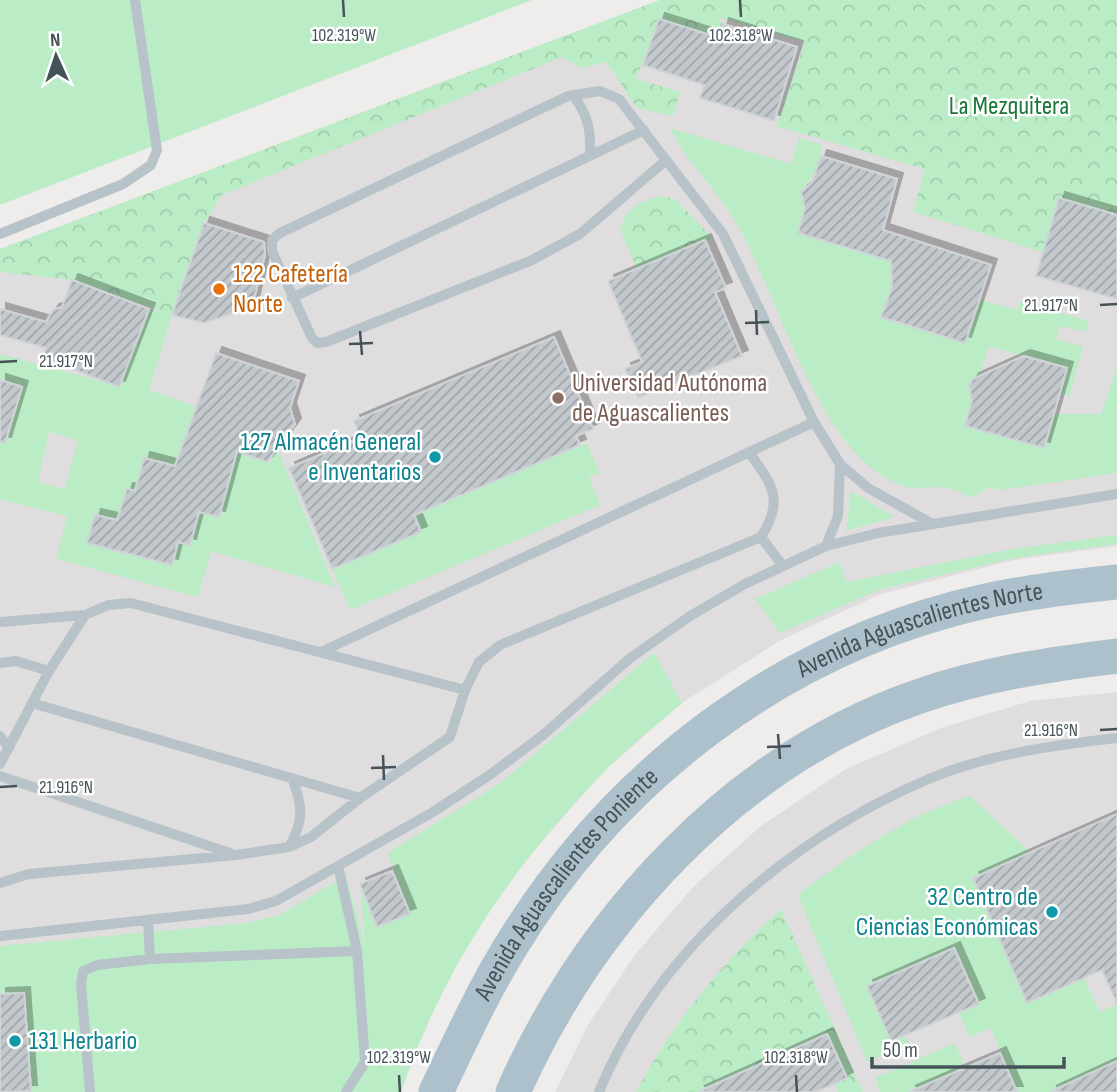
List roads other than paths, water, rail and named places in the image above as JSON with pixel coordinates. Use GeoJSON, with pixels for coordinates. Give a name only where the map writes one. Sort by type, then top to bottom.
{"type":"FeatureCollection","features":[{"type":"Feature","properties":{"kind":"main road","name":"Avenida Aguascalientes Norte"},"geometry":{"type":"LineString","coordinates":[[736,707],[783,679],[850,646],[939,614],[1022,594],[1117,582]]}},
{"type":"Feature","properties":{"kind":"main road"},"geometry":{"type":"LineString","coordinates":[[513,1092],[552,1013],[608,930],[639,892],[705,827],[773,771],[845,728],[918,696],[1014,671],[1117,656]]}},
{"type":"Feature","properties":{"kind":"main road","name":"Avenida Aguascalientes Poniente"},"geometry":{"type":"LineString","coordinates":[[436,1092],[485,989],[518,934],[564,870],[627,798],[664,763],[736,707]]}},
{"type":"Feature","properties":{"kind":"lane"},"geometry":{"type":"LineString","coordinates":[[0,234],[123,184],[151,166],[157,150],[135,0]]}},
{"type":"Feature","properties":{"kind":"lane"},"geometry":{"type":"LineString","coordinates":[[665,161],[580,234],[530,261],[326,342],[317,343],[312,338],[272,251],[272,240],[280,233],[573,95],[600,91],[619,99],[723,234],[814,422],[840,464],[868,488],[931,523]]}},
{"type":"Feature","properties":{"kind":"lane"},"geometry":{"type":"LineString","coordinates":[[573,95],[585,111],[588,121],[590,154]]}},
{"type":"Feature","properties":{"kind":"lane"},"geometry":{"type":"LineString","coordinates":[[292,298],[644,130]]}},
{"type":"Feature","properties":{"kind":"lane"},"geometry":{"type":"LineString","coordinates":[[321,652],[814,422]]}},
{"type":"Feature","properties":{"kind":"lane"},"geometry":{"type":"LineString","coordinates":[[0,883],[29,874],[236,855],[289,847],[311,837],[360,798],[450,737],[465,690],[479,662],[500,645],[761,537],[773,518],[774,495],[749,452]]}},
{"type":"Feature","properties":{"kind":"lane"},"geometry":{"type":"LineString","coordinates":[[826,546],[838,516],[840,464]]}},
{"type":"Feature","properties":{"kind":"lane"},"geometry":{"type":"LineString","coordinates":[[0,936],[247,909],[276,901],[433,812],[491,774],[543,735],[629,659],[690,616],[783,566],[826,546],[931,523],[1117,494]]}},
{"type":"Feature","properties":{"kind":"lane"},"geometry":{"type":"LineString","coordinates":[[761,537],[783,566]]}},
{"type":"Feature","properties":{"kind":"lane"},"geometry":{"type":"LineString","coordinates":[[0,622],[85,615],[108,605],[131,603],[465,690]]}},
{"type":"Feature","properties":{"kind":"lane"},"geometry":{"type":"LineString","coordinates":[[0,764],[48,671],[85,615]]}},
{"type":"Feature","properties":{"kind":"lane"},"geometry":{"type":"LineString","coordinates":[[0,663],[16,661],[48,671]]}},
{"type":"Feature","properties":{"kind":"lane"},"geometry":{"type":"LineString","coordinates":[[32,703],[360,798]]}},
{"type":"Feature","properties":{"kind":"lane"},"geometry":{"type":"LineString","coordinates":[[0,736],[9,748]]}},
{"type":"Feature","properties":{"kind":"lane"},"geometry":{"type":"LineString","coordinates":[[599,1092],[633,1025],[665,977],[706,932],[808,847],[864,811],[932,778],[990,760],[1061,745],[1117,737]]}},
{"type":"Feature","properties":{"kind":"lane"},"geometry":{"type":"LineString","coordinates":[[0,776],[236,855]]}},
{"type":"Feature","properties":{"kind":"lane"},"geometry":{"type":"LineString","coordinates":[[289,847],[302,814],[301,801],[292,778]]}},
{"type":"Feature","properties":{"kind":"lane"},"geometry":{"type":"LineString","coordinates":[[338,866],[357,951],[365,1062],[346,1092]]}},
{"type":"Feature","properties":{"kind":"lane"},"geometry":{"type":"LineString","coordinates":[[148,920],[150,959]]}},
{"type":"Feature","properties":{"kind":"lane"},"geometry":{"type":"LineString","coordinates":[[90,1092],[81,984],[83,971],[97,965],[150,959],[357,951]]}},
{"type":"Feature","properties":{"kind":"place","name":"122 Cafetería Norte"},"geometry":{"type":"Point","coordinates":[219,289]}},
{"type":"Feature","properties":{"kind":"place","name":"Universidad Autónoma de Aguascalientes"},"geometry":{"type":"Point","coordinates":[558,398]}},
{"type":"Feature","properties":{"kind":"place","name":"127 Almacén General e Inventarios"},"geometry":{"type":"Point","coordinates":[435,457]}},
{"type":"Feature","properties":{"kind":"place","name":"32 Centro de Ciencias Económicas"},"geometry":{"type":"Point","coordinates":[1052,912]}},
{"type":"Feature","properties":{"kind":"place","name":"131 Herbario"},"geometry":{"type":"Point","coordinates":[15,1041]}},
{"type":"Feature","properties":{"kind":"park label","name":"La Mezquitera"},"geometry":{"type":"Point","coordinates":[1009,106]}}]}
